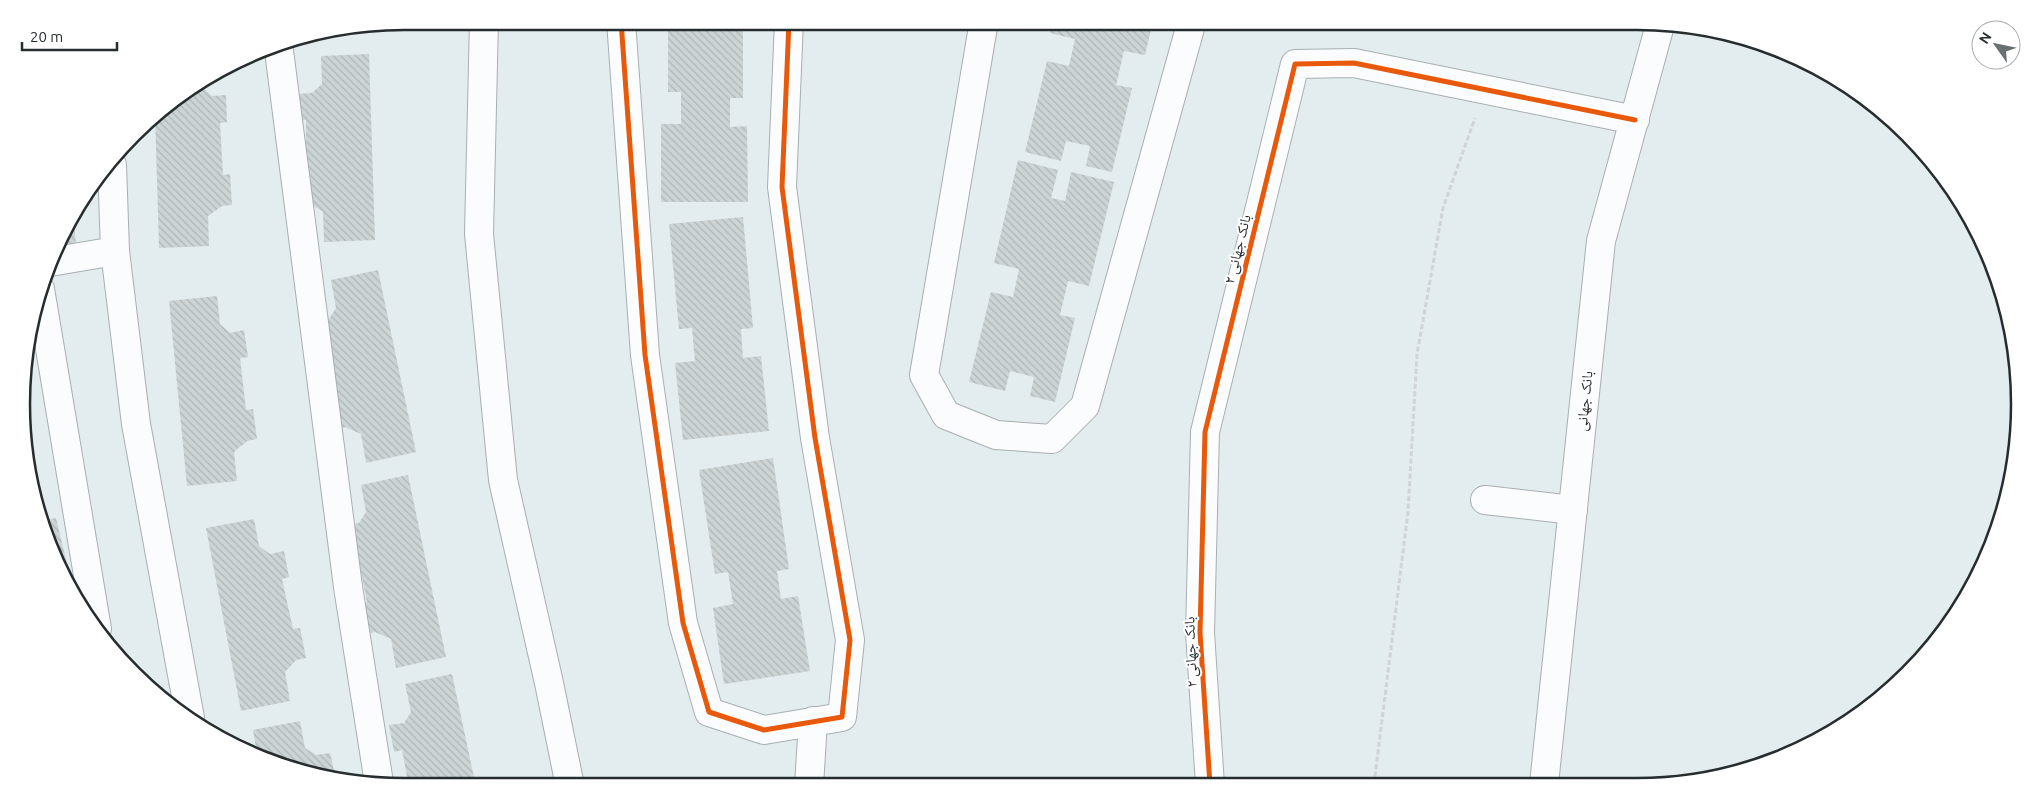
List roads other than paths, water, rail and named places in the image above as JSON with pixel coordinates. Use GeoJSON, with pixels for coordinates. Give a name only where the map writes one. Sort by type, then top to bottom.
{"type":"FeatureCollection","features":[{"type":"Feature","properties":{"kind":"street"},"geometry":{"type":"LineString","coordinates":[[484,30],[479,234],[503,480],[568,778]]}},
{"type":"Feature","properties":{"kind":"street"},"geometry":{"type":"LineString","coordinates":[[622,30],[645,355],[683,623],[709,712],[764,730],[842,717],[850,640],[815,438],[782,187],[790,30]]}},
{"type":"Feature","properties":{"kind":"street"},"geometry":{"type":"LineString","coordinates":[[982,30],[924,375],[946,415],[996,435],[1052,439],[1085,406],[1189,30]]}},
{"type":"Feature","properties":{"kind":"street","name":"بانک جهانی"},"geometry":{"type":"LineString","coordinates":[[1545,778],[1601,241],[1658,31]]}},
{"type":"Feature","properties":{"kind":"street"},"geometry":{"type":"LineString","coordinates":[[279,52],[348,587],[378,777]]}},
{"type":"Feature","properties":{"kind":"street","name":"بانک جهانی ۲"},"geometry":{"type":"LineString","coordinates":[[1210,778],[1200,633],[1204,432],[1295,64],[1354,64],[1635,120]]}},
{"type":"Feature","properties":{"kind":"street"},"geometry":{"type":"LineString","coordinates":[[112,170],[115,251],[136,424],[188,710]]}},
{"type":"Feature","properties":{"kind":"street"},"geometry":{"type":"LineString","coordinates":[[58,261],[115,251]]}},
{"type":"Feature","properties":{"kind":"street"},"geometry":{"type":"LineString","coordinates":[[43,307],[96,616]]}},
{"type":"Feature","properties":{"kind":"street"},"geometry":{"type":"LineString","coordinates":[[1486,500],[1573,510]]}},
{"type":"Feature","properties":{"kind":"street"},"geometry":{"type":"LineString","coordinates":[[809,778],[813,721]]}}]}
